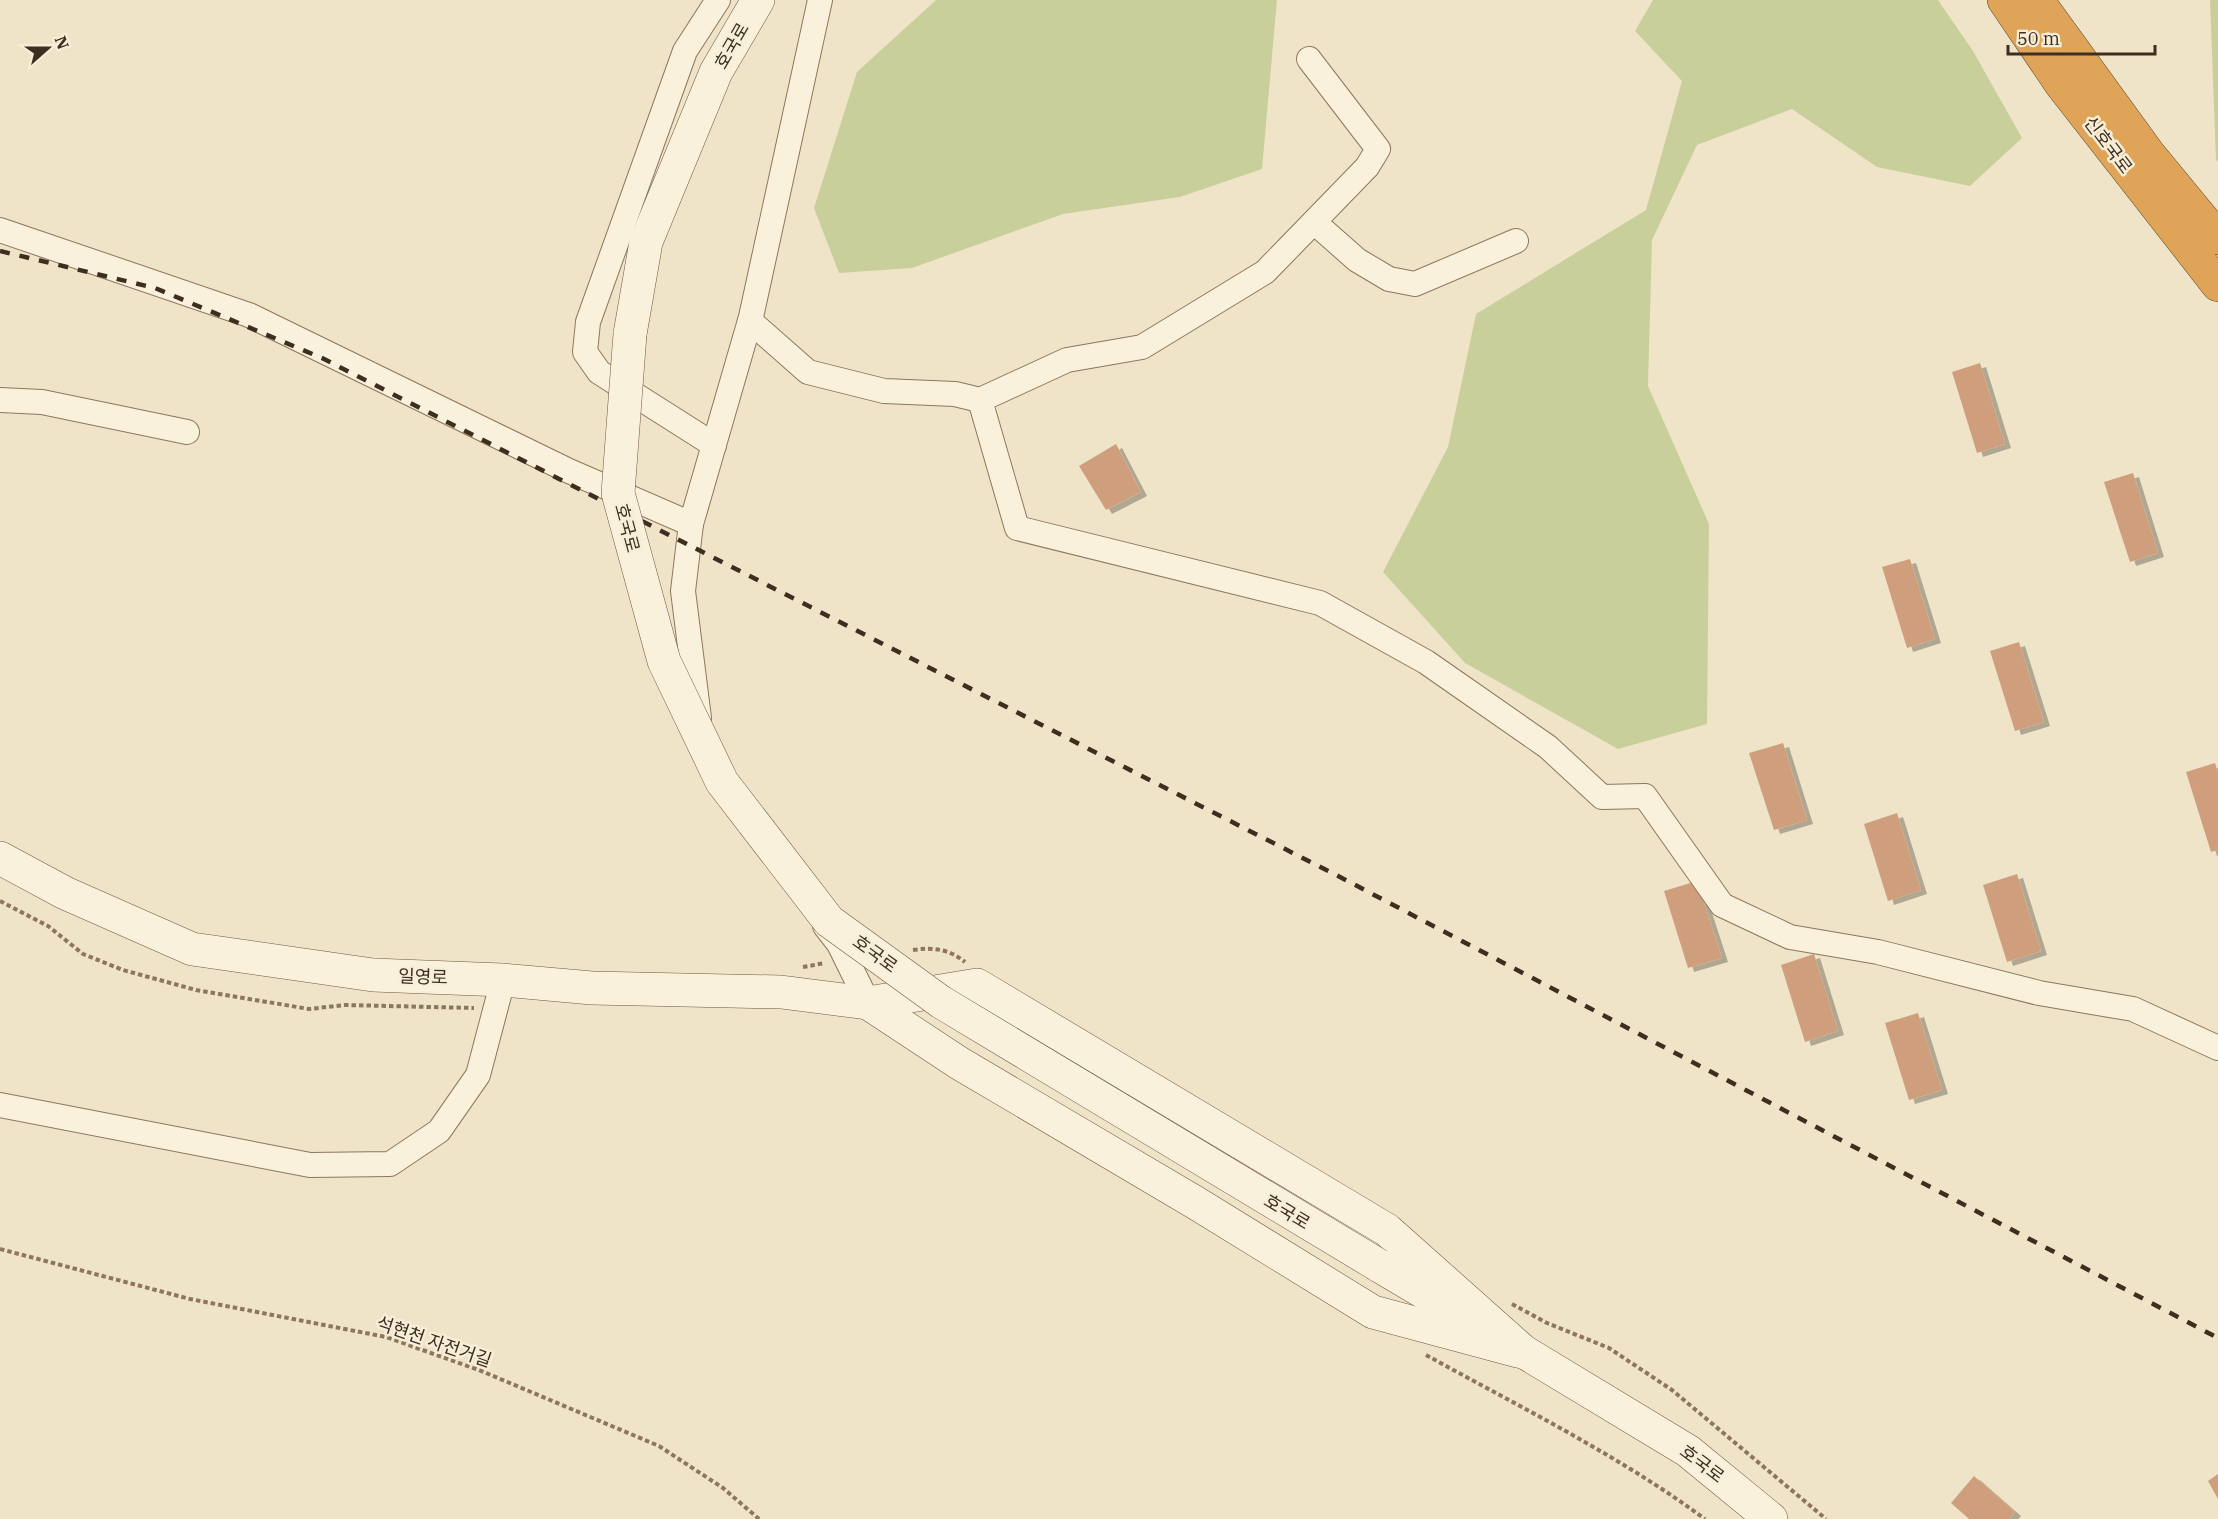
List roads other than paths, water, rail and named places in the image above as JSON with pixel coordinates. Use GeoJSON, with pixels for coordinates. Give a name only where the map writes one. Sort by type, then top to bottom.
{"type":"FeatureCollection","features":[{"type":"Feature","properties":{"kind":"highway","name":"신호국로"},"geometry":{"type":"LineString","coordinates":[[2004,0],[2061,84],[2218,285]]}},
{"type":"Feature","properties":{"kind":"highway","name":"신호국로"},"geometry":{"type":"LineString","coordinates":[[2037,0],[2148,153],[2218,237]]}},
{"type":"Feature","properties":{"kind":"main road","name":"호국로"},"geometry":{"type":"LineString","coordinates":[[758,0],[716,72],[646,242],[630,334],[618,493],[664,661],[722,782],[829,921],[941,1002],[1688,1451],[1772,1519]]}},
{"type":"Feature","properties":{"kind":"main road","name":"일영로"},"geometry":{"type":"LineString","coordinates":[[0,858],[65,893],[192,949],[500,994],[592,988],[781,992],[868,1003]]}},
{"type":"Feature","properties":{"kind":"main road"},"geometry":{"type":"LineString","coordinates":[[868,1003],[977,985],[1387,1230],[1525,1353]]}},
{"type":"Feature","properties":{"kind":"main road"},"geometry":{"type":"LineString","coordinates":[[868,1003],[959,1063],[1196,1203],[1373,1312],[1525,1353]]}},
{"type":"Feature","properties":{"kind":"street"},"geometry":{"type":"LineString","coordinates":[[714,445],[599,372],[585,352],[588,322],[685,51],[718,0]]}},
{"type":"Feature","properties":{"kind":"street"},"geometry":{"type":"LineString","coordinates":[[820,0],[750,321],[691,524],[683,591],[701,735],[791,884],[839,944],[868,1003]]}},
{"type":"Feature","properties":{"kind":"street"},"geometry":{"type":"LineString","coordinates":[[750,321],[808,372],[884,391],[955,394],[980,400],[1067,360],[1142,347],[1265,272],[1367,167],[1378,149],[1310,58]]}},
{"type":"Feature","properties":{"kind":"street"},"geometry":{"type":"LineString","coordinates":[[1314,222],[1357,260],[1389,279],[1415,284],[1516,241]]}},
{"type":"Feature","properties":{"kind":"street"},"geometry":{"type":"LineString","coordinates":[[0,230],[249,315],[569,471],[691,524]]}},
{"type":"Feature","properties":{"kind":"street"},"geometry":{"type":"LineString","coordinates":[[0,400],[42,402],[187,432]]}},
{"type":"Feature","properties":{"kind":"street"},"geometry":{"type":"LineString","coordinates":[[980,400],[1017,528],[1320,603],[1426,662],[1548,747],[1602,797],[1645,796],[1722,905],[1790,937],[1878,952],[2039,993],[2133,1009],[2218,1048]]}},
{"type":"Feature","properties":{"kind":"street"},"geometry":{"type":"LineString","coordinates":[[0,1105],[310,1165],[390,1164],[439,1131],[478,1075],[500,994]]}},
{"type":"Feature","properties":{"kind":"railway"},"geometry":{"type":"LineString","coordinates":[[0,251],[155,288],[322,358],[1340,877],[2218,1338]]}}]}
